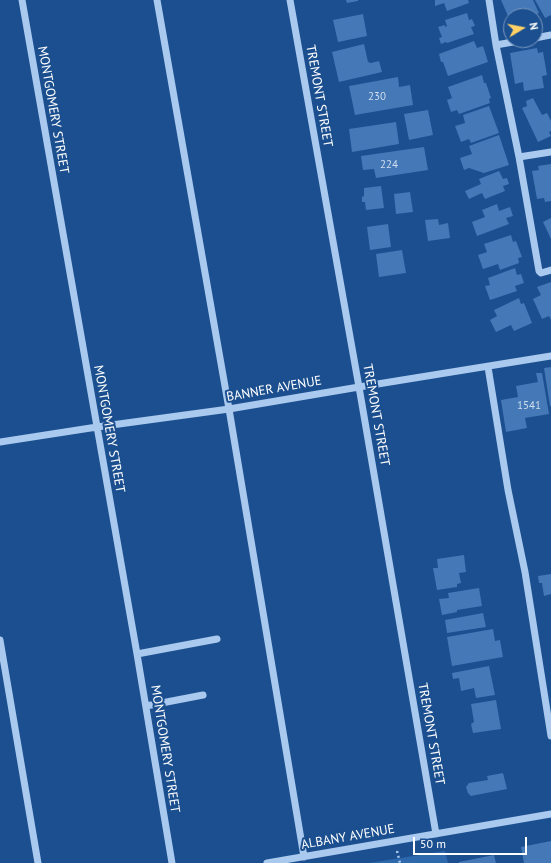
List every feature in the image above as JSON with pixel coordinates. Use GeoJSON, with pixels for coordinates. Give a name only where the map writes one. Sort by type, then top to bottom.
{"type":"FeatureCollection","features":[{"type":"Feature","properties":{"kind":"street","name":"MONTGOMERY STREET"},"geometry":{"type":"LineString","coordinates":[[22,0],[137,654],[172,863]]}},
{"type":"Feature","properties":{"kind":"street"},"geometry":{"type":"LineString","coordinates":[[157,0],[229,409],[304,857]]}},
{"type":"Feature","properties":{"kind":"street","name":"TREMONT STREET"},"geometry":{"type":"LineString","coordinates":[[290,0],[359,386],[436,834]]}},
{"type":"Feature","properties":{"kind":"street"},"geometry":{"type":"LineString","coordinates":[[489,0],[496,45],[519,157],[539,271],[541,273],[551,270]]}},
{"type":"Feature","properties":{"kind":"street"},"geometry":{"type":"LineString","coordinates":[[496,45],[503,44]]}},
{"type":"Feature","properties":{"kind":"street"},"geometry":{"type":"LineString","coordinates":[[519,157],[551,152]]}},
{"type":"Feature","properties":{"kind":"street","name":"BANNER AVENUE"},"geometry":{"type":"LineString","coordinates":[[0,442],[229,409],[359,386],[551,356]]}},
{"type":"Feature","properties":{"kind":"street"},"geometry":{"type":"LineString","coordinates":[[488,367],[508,490],[525,572],[551,736]]}},
{"type":"Feature","properties":{"kind":"street"},"geometry":{"type":"LineString","coordinates":[[137,654],[217,639]]}},
{"type":"Feature","properties":{"kind":"street"},"geometry":{"type":"LineString","coordinates":[[0,640],[38,863]]}},
{"type":"Feature","properties":{"kind":"street"},"geometry":{"type":"LineString","coordinates":[[146,706],[203,695]]}},
{"type":"Feature","properties":{"kind":"street","name":"ALBANY AVENUE"},"geometry":{"type":"LineString","coordinates":[[267,863],[551,814]]}},
{"type":"Feature","properties":{"kind":"shaded area"},"geometry":{"type":"Polygon","coordinates":[[[445,851],[448,863],[369,863],[445,851]]]}},
{"type":"Feature","properties":{"kind":"building"},"geometry":{"type":"Polygon","coordinates":[[[346,0],[358,0],[358,1],[347,3],[346,0]]]}},
{"type":"Feature","properties":{"kind":"building"},"geometry":{"type":"Polygon","coordinates":[[[435,0],[468,0],[469,3],[447,11],[444,3],[435,6],[435,0]]]}},
{"type":"Feature","properties":{"kind":"building"},"geometry":{"type":"Polygon","coordinates":[[[501,0],[533,0],[537,8],[504,8],[501,0]]]}},
{"type":"Feature","properties":{"kind":"building"},"geometry":{"type":"Polygon","coordinates":[[[535,0],[551,0],[551,15],[545,18],[543,14],[543,8],[539,8],[535,0]]]}},
{"type":"Feature","properties":{"kind":"building"},"geometry":{"type":"Polygon","coordinates":[[[467,13],[469,20],[472,19],[475,26],[471,27],[474,34],[441,44],[439,38],[442,37],[438,27],[445,25],[445,27],[447,26],[445,20],[467,13]]]}},
{"type":"Feature","properties":{"kind":"building"},"geometry":{"type":"Polygon","coordinates":[[[363,14],[367,36],[338,42],[333,20],[363,14]]]}},
{"type":"Feature","properties":{"kind":"building"},"geometry":{"type":"Polygon","coordinates":[[[474,41],[477,48],[483,46],[488,62],[448,76],[439,54],[474,41]]]}},
{"type":"Feature","properties":{"kind":"building"},"geometry":{"type":"Polygon","coordinates":[[[364,44],[368,62],[371,63],[379,61],[382,72],[339,82],[332,52],[364,44]]]}},
{"type":"Feature","properties":{"kind":"building"},"geometry":{"type":"Polygon","coordinates":[[[537,48],[538,53],[543,52],[547,75],[542,76],[544,88],[524,91],[523,82],[515,84],[510,53],[537,48]]]}},
{"type":"Feature","properties":{"kind":"building"},"geometry":{"type":"Polygon","coordinates":[[[482,75],[491,98],[489,99],[490,103],[459,114],[457,110],[451,112],[447,100],[452,98],[448,87],[482,75]]]}},
{"type":"Feature","properties":{"kind":"building"},"geometry":{"type":"Polygon","coordinates":[[[398,77],[399,87],[410,85],[413,105],[355,115],[349,86],[398,77]]]}},
{"type":"Feature","properties":{"kind":"building"},"geometry":{"type":"Polygon","coordinates":[[[533,98],[542,115],[547,113],[551,121],[551,131],[549,132],[551,136],[538,142],[522,108],[527,106],[526,101],[533,98]]]}},
{"type":"Feature","properties":{"kind":"building"},"geometry":{"type":"Polygon","coordinates":[[[489,106],[499,133],[471,143],[469,139],[461,142],[455,126],[465,123],[463,115],[489,106]]]}},
{"type":"Feature","properties":{"kind":"building"},"geometry":{"type":"Polygon","coordinates":[[[428,110],[433,135],[409,140],[404,114],[428,110]]]}},
{"type":"Feature","properties":{"kind":"building"},"geometry":{"type":"Polygon","coordinates":[[[396,122],[399,144],[352,152],[349,129],[396,122]]]}},
{"type":"Feature","properties":{"kind":"building"},"geometry":{"type":"Polygon","coordinates":[[[499,135],[509,165],[484,173],[469,168],[464,170],[460,158],[472,154],[469,146],[499,135]]]}},
{"type":"Feature","properties":{"kind":"building"},"geometry":{"type":"Polygon","coordinates":[[[424,147],[428,170],[376,178],[374,169],[363,170],[361,156],[424,147]]]}},
{"type":"Feature","properties":{"kind":"building"},"geometry":{"type":"Polygon","coordinates":[[[551,164],[551,201],[545,202],[544,198],[537,199],[532,171],[539,170],[538,166],[551,164]]]}},
{"type":"Feature","properties":{"kind":"building"},"geometry":{"type":"Polygon","coordinates":[[[499,171],[503,179],[507,178],[509,184],[503,186],[505,191],[485,199],[482,193],[469,199],[465,191],[481,184],[479,179],[499,171]]]}},
{"type":"Feature","properties":{"kind":"building"},"geometry":{"type":"Polygon","coordinates":[[[381,186],[384,208],[366,210],[365,202],[362,202],[364,188],[381,186]]]}},
{"type":"Feature","properties":{"kind":"building"},"geometry":{"type":"Polygon","coordinates":[[[410,192],[413,212],[396,214],[394,194],[410,192]]]}},
{"type":"Feature","properties":{"kind":"building"},"geometry":{"type":"Polygon","coordinates":[[[497,204],[499,211],[510,207],[513,216],[506,218],[509,224],[477,236],[472,222],[485,217],[482,210],[497,204]]]}},
{"type":"Feature","properties":{"kind":"building"},"geometry":{"type":"Polygon","coordinates":[[[551,218],[551,239],[543,222],[551,218]]]}},
{"type":"Feature","properties":{"kind":"building"},"geometry":{"type":"Polygon","coordinates":[[[438,219],[439,225],[448,223],[450,238],[428,241],[425,220],[438,219]]]}},
{"type":"Feature","properties":{"kind":"building"},"geometry":{"type":"Polygon","coordinates":[[[388,224],[391,247],[370,250],[367,227],[388,224]]]}},
{"type":"Feature","properties":{"kind":"building"},"geometry":{"type":"Polygon","coordinates":[[[511,235],[513,242],[516,241],[522,257],[518,258],[519,263],[500,270],[498,264],[483,269],[478,255],[487,252],[484,244],[511,235]]]}},
{"type":"Feature","properties":{"kind":"building"},"geometry":{"type":"Polygon","coordinates":[[[402,250],[406,273],[379,277],[376,254],[402,250]]]}},
{"type":"Feature","properties":{"kind":"building"},"geometry":{"type":"Polygon","coordinates":[[[515,268],[517,275],[521,274],[524,283],[515,286],[517,291],[490,300],[485,286],[490,285],[488,278],[515,268]]]}},
{"type":"Feature","properties":{"kind":"building"},"geometry":{"type":"Polygon","coordinates":[[[551,282],[551,320],[549,316],[542,319],[533,299],[541,295],[537,287],[551,282]]]}},
{"type":"Feature","properties":{"kind":"building"},"geometry":{"type":"Polygon","coordinates":[[[519,298],[521,304],[524,303],[532,323],[514,331],[511,325],[496,332],[490,320],[497,316],[494,310],[519,298]]]}},
{"type":"Feature","properties":{"kind":"building"},"geometry":{"type":"Polygon","coordinates":[[[551,367],[551,406],[550,406],[544,368],[551,367]]]}},
{"type":"Feature","properties":{"kind":"building"},"geometry":{"type":"Polygon","coordinates":[[[536,373],[542,373],[549,414],[525,418],[527,428],[506,432],[501,400],[518,397],[516,386],[538,382],[536,373]]]}},
{"type":"Feature","properties":{"kind":"building"},"geometry":{"type":"Polygon","coordinates":[[[464,555],[466,572],[459,573],[461,583],[457,584],[457,587],[437,590],[433,568],[438,568],[437,559],[464,555]]]}},
{"type":"Feature","properties":{"kind":"building"},"geometry":{"type":"Polygon","coordinates":[[[551,574],[551,594],[544,596],[542,583],[539,583],[538,576],[551,574]]]}},
{"type":"Feature","properties":{"kind":"building"},"geometry":{"type":"Polygon","coordinates":[[[479,588],[482,606],[457,610],[457,612],[442,615],[439,599],[449,598],[448,593],[479,588]]]}},
{"type":"Feature","properties":{"kind":"building"},"geometry":{"type":"Polygon","coordinates":[[[483,613],[486,627],[447,633],[445,620],[483,613]]]}},
{"type":"Feature","properties":{"kind":"building"},"geometry":{"type":"Polygon","coordinates":[[[493,629],[495,641],[500,640],[503,657],[452,666],[447,637],[493,629]]]}},
{"type":"Feature","properties":{"kind":"building"},"geometry":{"type":"Polygon","coordinates":[[[489,666],[495,695],[476,698],[474,688],[461,691],[459,678],[453,679],[452,673],[489,666]]]}},
{"type":"Feature","properties":{"kind":"building"},"geometry":{"type":"Polygon","coordinates":[[[496,700],[501,729],[473,733],[471,724],[474,722],[471,704],[496,700]]]}},
{"type":"Feature","properties":{"kind":"building"},"geometry":{"type":"Polygon","coordinates":[[[503,773],[507,789],[471,796],[468,793],[466,787],[469,783],[488,780],[487,776],[503,773]]]}},
{"type":"Feature","properties":{"kind":"building"},"geometry":{"type":"Polygon","coordinates":[[[551,841],[551,863],[524,863],[521,847],[551,841]]]}},
{"type":"Feature","properties":{"kind":"building"},"geometry":{"type":"Polygon","coordinates":[[[494,855],[496,863],[459,863],[459,862],[494,855]]]}}]}
